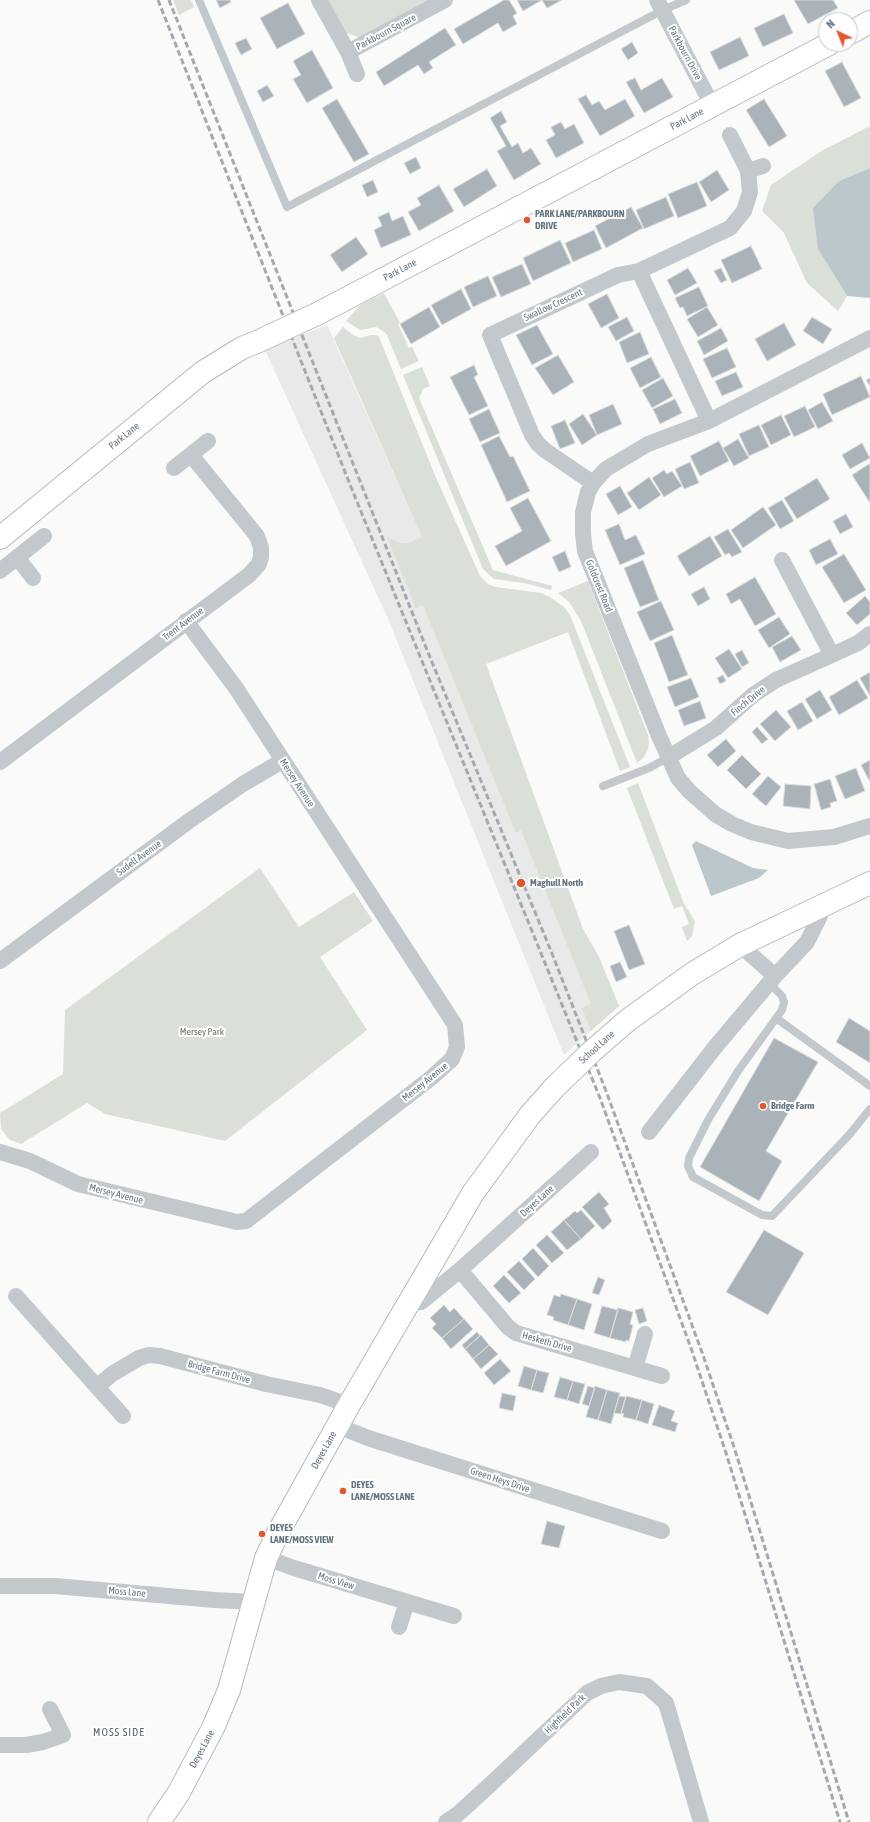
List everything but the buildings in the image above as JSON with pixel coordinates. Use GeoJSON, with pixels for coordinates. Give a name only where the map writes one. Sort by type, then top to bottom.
{"type":"FeatureCollection","features":[{"type":"Feature","properties":{"kind":"street","name":"Parkbourn Square"},"geometry":{"type":"LineString","coordinates":[[319,0],[348,52],[357,74]]}},
{"type":"Feature","properties":{"kind":"street","name":"Parkbourn Square"},"geometry":{"type":"LineString","coordinates":[[348,52],[445,0]]}},
{"type":"Feature","properties":{"kind":"street","name":"Parkbourn Drive"},"geometry":{"type":"LineString","coordinates":[[660,5],[712,106]]}},
{"type":"Feature","properties":{"kind":"street"},"geometry":{"type":"LineString","coordinates":[[858,29],[870,22]]}},
{"type":"Feature","properties":{"kind":"street","name":"Park Lane"},"geometry":{"type":"LineString","coordinates":[[0,538],[203,372],[242,348],[319,313],[818,50]]}},
{"type":"Feature","properties":{"kind":"street","name":"Swallow Crescent"},"geometry":{"type":"LineString","coordinates":[[593,483],[546,451],[535,440],[490,335],[618,275],[639,271],[730,228],[738,221],[748,202],[750,186],[748,172],[730,135]]}},
{"type":"Feature","properties":{"kind":"street"},"geometry":{"type":"LineString","coordinates":[[748,172],[763,166]]}},
{"type":"Feature","properties":{"kind":"street"},"geometry":{"type":"LineString","coordinates":[[639,271],[708,421]]}},
{"type":"Feature","properties":{"kind":"street","name":"Goldcrest Road"},"geometry":{"type":"LineString","coordinates":[[870,338],[708,421],[648,444],[606,469],[593,483],[585,502],[583,512],[585,551],[678,778],[702,803],[732,824],[751,832],[788,841],[804,841],[834,837],[870,826]]}},
{"type":"Feature","properties":{"kind":"street"},"geometry":{"type":"LineString","coordinates":[[174,468],[208,441]]}},
{"type":"Feature","properties":{"kind":"street","name":"Trent Avenue"},"geometry":{"type":"LineString","coordinates":[[0,762],[249,575],[259,564],[261,548],[257,536],[190,455]]}},
{"type":"Feature","properties":{"kind":"street"},"geometry":{"type":"LineString","coordinates":[[0,571],[44,536]]}},
{"type":"Feature","properties":{"kind":"street"},"geometry":{"type":"LineString","coordinates":[[17,557],[33,578]]}},
{"type":"Feature","properties":{"kind":"street"},"geometry":{"type":"LineString","coordinates":[[782,560],[832,656]]}},
{"type":"Feature","properties":{"kind":"street","name":"Mersey Avenue"},"geometry":{"type":"LineString","coordinates":[[0,1152],[30,1161],[78,1184],[237,1222],[246,1221],[431,1078],[452,1060],[457,1047],[455,1025],[282,761],[236,688],[186,621]]}},
{"type":"Feature","properties":{"kind":"street","name":"Finch Drive"},"geometry":{"type":"LineString","coordinates":[[669,757],[716,728],[753,695],[776,680],[832,656],[858,643],[870,634]]}},
{"type":"Feature","properties":{"kind":"street","name":"Sudell Avenue"},"geometry":{"type":"LineString","coordinates":[[0,961],[189,821],[243,784],[282,761]]}},
{"type":"Feature","properties":{"kind":"street","name":"School Lane"},"geometry":{"type":"LineString","coordinates":[[408,1303],[473,1193],[526,1121],[554,1088],[590,1053],[628,1020],[692,974],[740,945],[870,883]]}},
{"type":"Feature","properties":{"kind":"street"},"geometry":{"type":"LineString","coordinates":[[649,1132],[716,1046],[772,980],[807,942],[820,916],[822,906]]}},
{"type":"Feature","properties":{"kind":"street"},"geometry":{"type":"LineString","coordinates":[[740,945],[772,980]]}},
{"type":"Feature","properties":{"kind":"street","name":"Deyes Lane"},"geometry":{"type":"LineString","coordinates":[[159,1822],[178,1794],[213,1728],[229,1690],[266,1558],[348,1405],[408,1303],[421,1302],[460,1270],[591,1152]]}},
{"type":"Feature","properties":{"kind":"street","name":"Hesketh Drive"},"geometry":{"type":"LineString","coordinates":[[460,1270],[508,1327],[516,1333],[662,1376]]}},
{"type":"Feature","properties":{"kind":"street"},"geometry":{"type":"LineString","coordinates":[[16,1296],[123,1416]]}},
{"type":"Feature","properties":{"kind":"street"},"geometry":{"type":"LineString","coordinates":[[635,1368],[645,1334]]}},
{"type":"Feature","properties":{"kind":"street","name":"Bridge Farm Drive"},"geometry":{"type":"LineString","coordinates":[[97,1387],[112,1374],[139,1358],[149,1355],[160,1356],[266,1384],[320,1395],[348,1405]]}},
{"type":"Feature","properties":{"kind":"street","name":"Green Heys Drive"},"geometry":{"type":"LineString","coordinates":[[338,1426],[368,1438],[662,1531]]}},
{"type":"Feature","properties":{"kind":"street","name":"Moss View"},"geometry":{"type":"LineString","coordinates":[[266,1558],[294,1568],[454,1616]]}},
{"type":"Feature","properties":{"kind":"street","name":"Moss Lane"},"geometry":{"type":"LineString","coordinates":[[0,1586],[55,1586],[214,1600],[254,1602]]}},
{"type":"Feature","properties":{"kind":"street"},"geometry":{"type":"LineString","coordinates":[[399,1627],[407,1602]]}},
{"type":"Feature","properties":{"kind":"street","name":"Highfield Park"},"geometry":{"type":"LineString","coordinates":[[457,1819],[542,1737],[568,1709],[587,1693],[601,1686],[619,1682],[647,1686],[666,1703],[701,1822]]}},
{"type":"Feature","properties":{"kind":"street"},"geometry":{"type":"LineString","coordinates":[[0,1746],[26,1745],[43,1742],[63,1735],[50,1709]]}},
{"type":"Feature","properties":{"kind":"lane"},"geometry":{"type":"LineString","coordinates":[[199,0],[287,207],[660,5],[686,0]]}},
{"type":"Feature","properties":{"kind":"lane"},"geometry":{"type":"LineString","coordinates":[[603,786],[649,768],[669,757]]}},
{"type":"Feature","properties":{"kind":"lane"},"geometry":{"type":"LineString","coordinates":[[772,980],[782,996],[784,1002],[782,1010],[738,1071],[702,1132],[689,1158],[688,1166],[693,1176],[762,1215],[772,1216],[849,1135],[870,1109]]}},
{"type":"Feature","properties":{"kind":"lane"},"geometry":{"type":"LineString","coordinates":[[776,1018],[870,1086]]}},
{"type":"Feature","properties":{"kind":"shaded area"},"geometry":{"type":"Polygon","coordinates":[[[870,168],[870,298],[847,296],[818,249],[813,208],[839,181],[870,168]]]}},
{"type":"Feature","properties":{"kind":"shaded area"},"geometry":{"type":"Polygon","coordinates":[[[327,325],[432,559],[583,929],[599,957],[619,1006],[564,1055],[389,621],[265,350],[327,325]]]}},
{"type":"Feature","properties":{"kind":"shaded area"},"geometry":{"type":"Polygon","coordinates":[[[696,841],[753,868],[768,870],[759,878],[711,896],[692,845],[696,841]]]}},
{"type":"Feature","properties":{"kind":"green space"},"geometry":{"type":"Polygon","coordinates":[[[173,0],[191,0],[194,7],[179,15],[173,0]]]}},
{"type":"Feature","properties":{"kind":"green space"},"geometry":{"type":"Polygon","coordinates":[[[326,0],[434,0],[365,36],[359,37],[346,33],[326,0]]]}},
{"type":"Feature","properties":{"kind":"green space"},"geometry":{"type":"Polygon","coordinates":[[[870,126],[870,168],[839,181],[818,249],[847,296],[838,311],[807,283],[784,233],[762,211],[771,185],[823,150],[870,126]]]}},
{"type":"Feature","properties":{"kind":"green space"},"geometry":{"type":"Polygon","coordinates":[[[384,293],[400,323],[398,324],[409,348],[412,347],[419,361],[401,369],[387,335],[383,331],[376,327],[360,330],[346,321],[360,305],[384,293]]]}},
{"type":"Feature","properties":{"kind":"green space"},"geometry":{"type":"Polygon","coordinates":[[[343,327],[353,335],[360,338],[371,335],[377,335],[379,337],[434,473],[480,576],[489,585],[496,587],[541,593],[550,597],[564,607],[570,615],[630,767],[620,771],[568,632],[486,664],[583,929],[599,957],[619,1006],[591,1031],[582,1008],[591,1004],[521,830],[516,833],[423,605],[416,608],[387,537],[400,543],[409,543],[422,537],[334,338],[343,327]]]}},
{"type":"Feature","properties":{"kind":"green space"},"geometry":{"type":"Polygon","coordinates":[[[422,367],[430,386],[423,389],[419,398],[493,570],[552,586],[551,590],[524,583],[494,579],[483,569],[403,375],[422,367]]]}},
{"type":"Feature","properties":{"kind":"green space"},"geometry":{"type":"Polygon","coordinates":[[[588,581],[648,735],[648,750],[643,758],[637,763],[581,621],[569,602],[558,593],[588,581]]]}},
{"type":"Feature","properties":{"kind":"green space"},"geometry":{"type":"Polygon","coordinates":[[[638,783],[684,904],[695,921],[692,936],[687,941],[682,927],[689,924],[682,906],[674,909],[627,788],[638,783]]]}},
{"type":"Feature","properties":{"kind":"green space","name":"Mersey Park"},"geometry":{"type":"Polygon","coordinates":[[[260,868],[299,927],[354,892],[373,921],[320,957],[367,1030],[225,1141],[105,1114],[87,1103],[21,1144],[10,1140],[1,1129],[0,1113],[63,1074],[65,1010],[260,868]]]}},
{"type":"Feature","properties":{"kind":"railway"},"geometry":{"type":"LineString","coordinates":[[158,0],[349,482],[600,1098],[692,1351],[726,1453],[840,1822]]}},
{"type":"Feature","properties":{"kind":"railway"},"geometry":{"type":"LineString","coordinates":[[169,0],[427,650],[551,951],[606,1091],[703,1355],[735,1450],[849,1822]]}},
{"type":"Feature","properties":{"kind":"place","name":"PARK LANE/PARKBOURN DRIVE"},"geometry":{"type":"Point","coordinates":[527,220]}},
{"type":"Feature","properties":{"kind":"place","name":"Maghull North"},"geometry":{"type":"Point","coordinates":[521,883]}},
{"type":"Feature","properties":{"kind":"place","name":"Bridge Farm"},"geometry":{"type":"Point","coordinates":[763,1106]}},
{"type":"Feature","properties":{"kind":"place","name":"DEYES LANE/MOSS LANE"},"geometry":{"type":"Point","coordinates":[343,1491]}},
{"type":"Feature","properties":{"kind":"place","name":"DEYES LANE/MOSS VIEW"},"geometry":{"type":"Point","coordinates":[262,1534]}},
{"type":"Feature","properties":{"kind":"district","name":"MOSS SIDE"},"geometry":{"type":"Point","coordinates":[119,1733]}}]}
